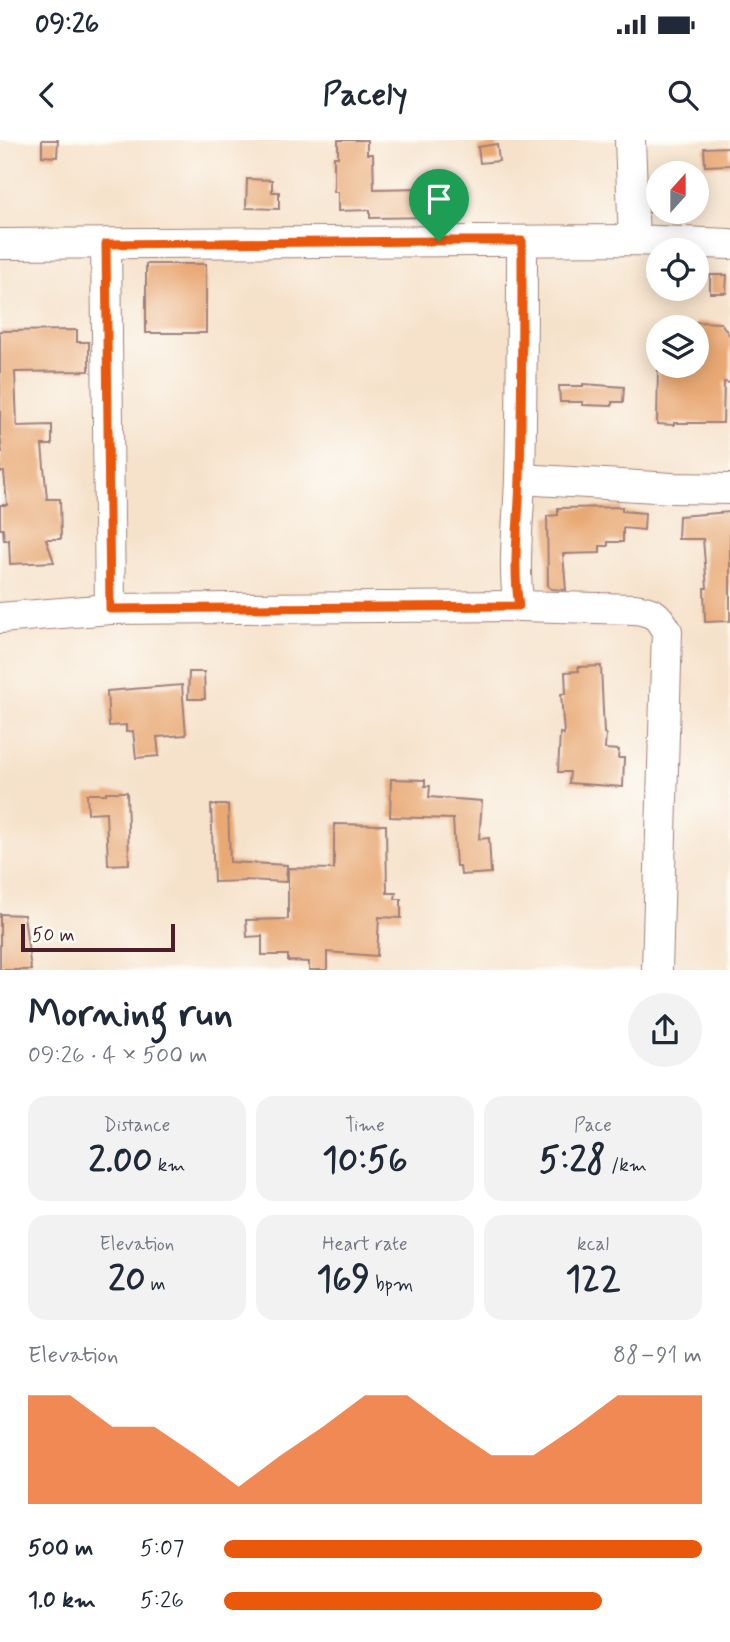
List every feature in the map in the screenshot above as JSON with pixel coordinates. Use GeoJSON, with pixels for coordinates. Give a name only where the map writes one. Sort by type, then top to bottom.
{"type":"FeatureCollection","features":[{"type":"Feature","properties":{"kind":"street"},"geometry":{"type":"LineString","coordinates":[[630,140],[634,240]]}},
{"type":"Feature","properties":{"kind":"street"},"geometry":{"type":"LineString","coordinates":[[0,244],[634,240],[730,244]]}},
{"type":"Feature","properties":{"kind":"street"},"geometry":{"type":"LineString","coordinates":[[519,606],[517,556],[522,241]]}},
{"type":"Feature","properties":{"kind":"street"},"geometry":{"type":"LineString","coordinates":[[106,244],[110,609]]}},
{"type":"Feature","properties":{"kind":"street"},"geometry":{"type":"LineString","coordinates":[[520,479],[730,489]]}},
{"type":"Feature","properties":{"kind":"street"},"geometry":{"type":"LineString","coordinates":[[0,618],[110,609],[519,606],[650,611],[659,617],[667,631],[657,970]]}},
{"type":"Feature","properties":{"kind":"building"},"geometry":{"type":"Polygon","coordinates":[[[42,140],[58,140],[57,157],[42,156],[42,140]]]}},
{"type":"Feature","properties":{"kind":"building"},"geometry":{"type":"Polygon","coordinates":[[[338,140],[367,140],[367,154],[373,154],[374,189],[423,188],[423,195],[436,195],[436,217],[370,218],[370,210],[338,211],[338,192],[334,192],[334,157],[338,157],[338,140]]]}},
{"type":"Feature","properties":{"kind":"building"},"geometry":{"type":"Polygon","coordinates":[[[497,144],[499,161],[480,163],[478,147],[497,144]]]}},
{"type":"Feature","properties":{"kind":"building"},"geometry":{"type":"Polygon","coordinates":[[[729,147],[730,165],[709,166],[709,161],[705,161],[704,148],[729,147]]]}},
{"type":"Feature","properties":{"kind":"building"},"geometry":{"type":"Polygon","coordinates":[[[247,179],[272,180],[272,192],[279,192],[279,209],[246,208],[247,179]]]}},
{"type":"Feature","properties":{"kind":"building"},"geometry":{"type":"Polygon","coordinates":[[[146,264],[206,264],[206,333],[146,333],[146,264]]]}},
{"type":"Feature","properties":{"kind":"building"},"geometry":{"type":"Polygon","coordinates":[[[710,275],[727,275],[726,293],[710,293],[710,275]]]}},
{"type":"Feature","properties":{"kind":"building"},"geometry":{"type":"Polygon","coordinates":[[[709,323],[721,323],[730,336],[730,383],[724,382],[723,423],[657,424],[658,378],[709,378],[709,323]]]}},
{"type":"Feature","properties":{"kind":"building"},"geometry":{"type":"Polygon","coordinates":[[[77,330],[77,342],[89,342],[89,371],[15,372],[17,426],[52,425],[52,445],[42,445],[47,499],[60,499],[61,539],[46,539],[54,562],[10,564],[9,540],[4,540],[3,529],[0,529],[0,505],[7,505],[4,472],[0,472],[0,331],[77,330]]]}},
{"type":"Feature","properties":{"kind":"building"},"geometry":{"type":"Polygon","coordinates":[[[583,384],[624,387],[623,402],[612,402],[612,406],[560,402],[559,386],[583,384]]]}},
{"type":"Feature","properties":{"kind":"building"},"geometry":{"type":"Polygon","coordinates":[[[622,507],[622,511],[645,513],[644,530],[623,528],[623,542],[608,542],[608,546],[600,546],[600,553],[563,554],[566,590],[551,589],[548,586],[547,516],[558,515],[558,508],[622,507]]]}},
{"type":"Feature","properties":{"kind":"building"},"geometry":{"type":"Polygon","coordinates":[[[730,512],[730,621],[705,622],[704,588],[707,588],[703,539],[678,539],[679,516],[730,512]]]}},
{"type":"Feature","properties":{"kind":"building"},"geometry":{"type":"Polygon","coordinates":[[[601,666],[605,749],[619,750],[618,758],[624,758],[623,787],[569,783],[570,772],[558,772],[560,733],[564,734],[561,694],[566,693],[565,672],[579,671],[578,667],[601,666]]]}},
{"type":"Feature","properties":{"kind":"building"},"geometry":{"type":"Polygon","coordinates":[[[189,672],[204,672],[205,699],[188,699],[189,672]]]}},
{"type":"Feature","properties":{"kind":"building"},"geometry":{"type":"Polygon","coordinates":[[[182,685],[186,735],[157,737],[159,756],[136,758],[133,731],[126,732],[126,725],[109,726],[107,691],[182,685]]]}},
{"type":"Feature","properties":{"kind":"building"},"geometry":{"type":"Polygon","coordinates":[[[391,779],[425,780],[425,786],[430,786],[429,797],[482,801],[479,839],[489,838],[491,873],[461,875],[460,866],[456,866],[453,819],[390,817],[391,779]]]}},
{"type":"Feature","properties":{"kind":"building"},"geometry":{"type":"Polygon","coordinates":[[[127,792],[129,864],[108,865],[106,812],[88,813],[87,794],[127,792]]]}},
{"type":"Feature","properties":{"kind":"building"},"geometry":{"type":"Polygon","coordinates":[[[211,805],[228,805],[230,862],[287,865],[286,882],[214,882],[211,805]]]}},
{"type":"Feature","properties":{"kind":"building"},"geometry":{"type":"Polygon","coordinates":[[[334,824],[386,825],[387,893],[396,893],[395,899],[401,899],[401,918],[379,917],[377,956],[327,952],[327,970],[309,970],[309,962],[288,961],[288,955],[262,955],[262,936],[247,937],[246,920],[288,919],[288,868],[334,869],[334,824]]]}},
{"type":"Feature","properties":{"kind":"building"},"geometry":{"type":"Polygon","coordinates":[[[0,914],[24,915],[31,970],[0,970],[0,914]]]}},
{"type":"Feature","properties":{"kind":"route"},"geometry":{"type":"LineString","coordinates":[[439,241],[522,241],[517,556],[519,606],[110,609],[106,244],[439,241]]}}]}
